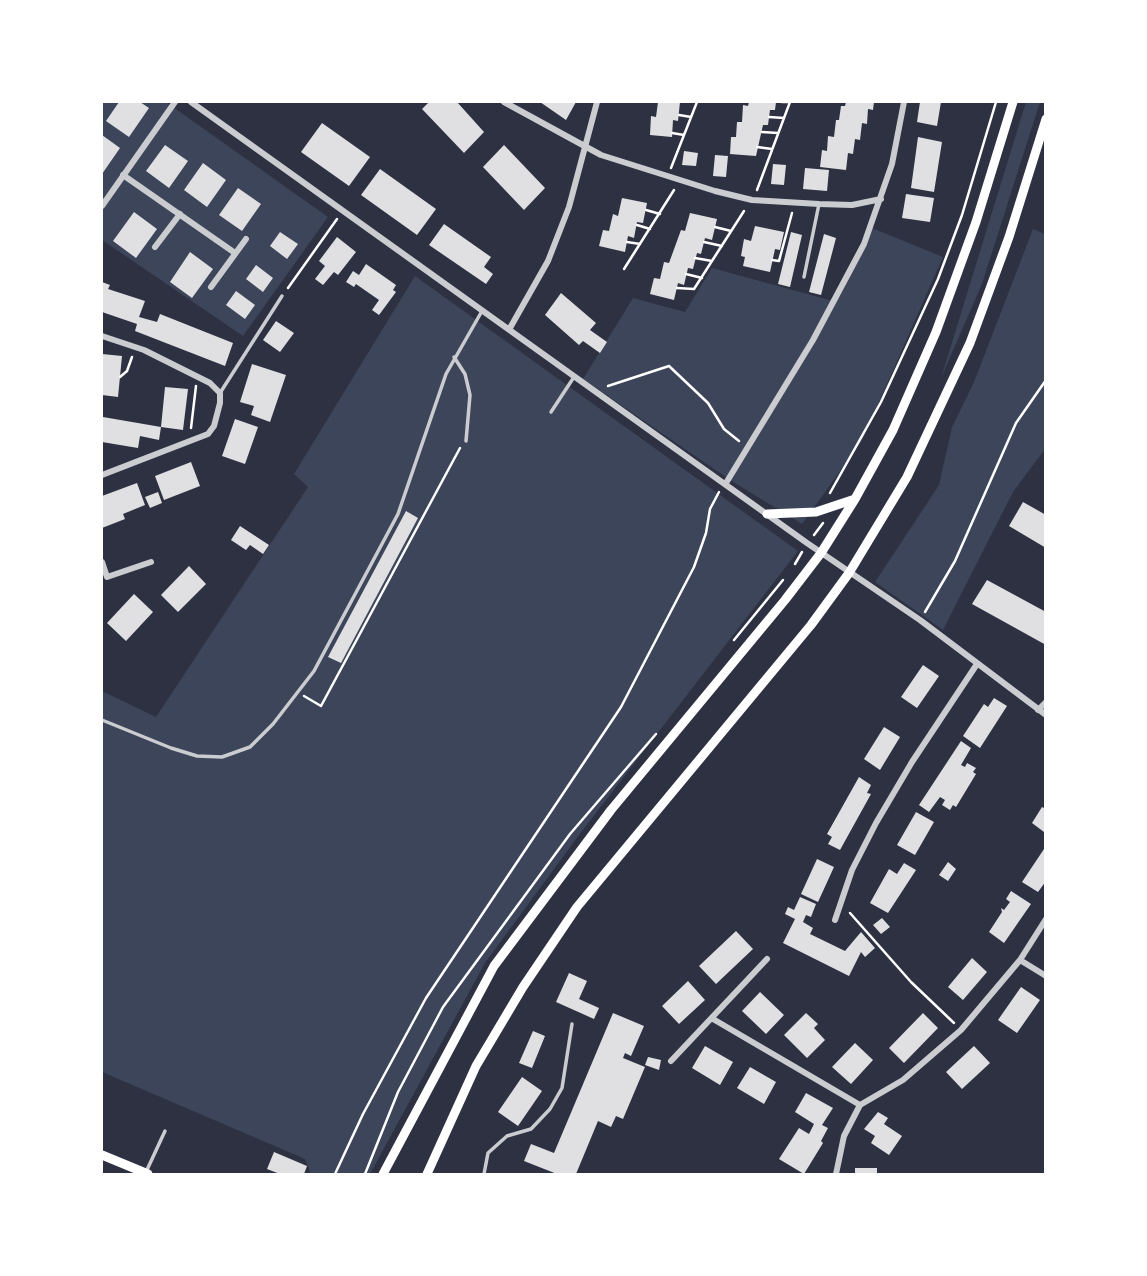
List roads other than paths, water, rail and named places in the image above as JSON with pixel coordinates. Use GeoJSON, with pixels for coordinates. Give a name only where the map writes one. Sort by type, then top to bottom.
{"type":"FeatureCollection","features":[{"type":"Feature","properties":{"kind":"main road"},"geometry":{"type":"LineString","coordinates":[[383,1174],[494,966],[611,810],[762,629],[821,553],[855,499],[892,430],[936,332],[976,222],[1013,102]]}},
{"type":"Feature","properties":{"kind":"main road"},"geometry":{"type":"LineString","coordinates":[[428,1174],[476,1066],[523,987],[577,907],[763,685],[849,573],[925,446],[970,343],[1009,237],[1045,119]]}},
{"type":"Feature","properties":{"kind":"main road"},"geometry":{"type":"LineString","coordinates":[[767,514],[816,512],[855,499]]}},
{"type":"Feature","properties":{"kind":"main road"},"geometry":{"type":"LineString","coordinates":[[102,1155],[146,1174]]}},
{"type":"Feature","properties":{"kind":"street"},"geometry":{"type":"LineString","coordinates":[[102,206],[174,102]]}},
{"type":"Feature","properties":{"kind":"street"},"geometry":{"type":"LineString","coordinates":[[191,102],[600,392],[849,573],[920,620],[1045,715]]}},
{"type":"Feature","properties":{"kind":"street"},"geometry":{"type":"LineString","coordinates":[[504,102],[584,147],[680,182],[752,200],[852,205],[881,199]]}},
{"type":"Feature","properties":{"kind":"street"},"geometry":{"type":"LineString","coordinates":[[510,328],[548,261],[569,207],[597,102]]}},
{"type":"Feature","properties":{"kind":"street"},"geometry":{"type":"LineString","coordinates":[[726,483],[753,443],[842,289],[881,199],[904,102]]}},
{"type":"Feature","properties":{"kind":"street"},"geometry":{"type":"LineString","coordinates":[[123,175],[235,253]]}},
{"type":"Feature","properties":{"kind":"street"},"geometry":{"type":"LineString","coordinates":[[155,247],[180,215]]}},
{"type":"Feature","properties":{"kind":"street"},"geometry":{"type":"LineString","coordinates":[[211,287],[246,239]]}},
{"type":"Feature","properties":{"kind":"street"},"geometry":{"type":"LineString","coordinates":[[102,336],[197,376],[220,393],[214,426],[208,434],[102,475]]}},
{"type":"Feature","properties":{"kind":"street"},"geometry":{"type":"LineString","coordinates":[[102,562],[104,579],[151,562]]}},
{"type":"Feature","properties":{"kind":"street"},"geometry":{"type":"LineString","coordinates":[[835,920],[839,902],[876,823],[912,762],[977,664]]}},
{"type":"Feature","properties":{"kind":"street"},"geometry":{"type":"LineString","coordinates":[[1038,710],[1045,702]]}},
{"type":"Feature","properties":{"kind":"street"},"geometry":{"type":"LineString","coordinates":[[836,1174],[844,1136],[860,1105],[902,1080],[961,1030],[1020,960],[1045,919]]}},
{"type":"Feature","properties":{"kind":"street"},"geometry":{"type":"LineString","coordinates":[[671,1061],[767,959]]}},
{"type":"Feature","properties":{"kind":"street"},"geometry":{"type":"LineString","coordinates":[[1020,960],[1045,976]]}},
{"type":"Feature","properties":{"kind":"street"},"geometry":{"type":"LineString","coordinates":[[713,1018],[860,1105]]}},
{"type":"Feature","properties":{"kind":"lane"},"geometry":{"type":"LineString","coordinates":[[804,277],[819,204]]}},
{"type":"Feature","properties":{"kind":"lane"},"geometry":{"type":"LineString","coordinates":[[220,393],[282,296]]}},
{"type":"Feature","properties":{"kind":"lane"},"geometry":{"type":"LineString","coordinates":[[102,720],[197,757],[222,757],[250,747],[273,724],[314,671],[398,514],[407,496],[437,396],[454,357],[483,309]]}},
{"type":"Feature","properties":{"kind":"lane"},"geometry":{"type":"LineString","coordinates":[[454,357],[466,374],[470,395],[466,441]]}},
{"type":"Feature","properties":{"kind":"lane"},"geometry":{"type":"LineString","coordinates":[[551,412],[575,376]]}},
{"type":"Feature","properties":{"kind":"lane"},"geometry":{"type":"LineString","coordinates":[[484,1174],[488,1153],[507,1136],[531,1129],[551,1110],[562,1088],[572,1024]]}},
{"type":"Feature","properties":{"kind":"lane"},"geometry":{"type":"LineString","coordinates":[[146,1174],[165,1131]]}}]}
